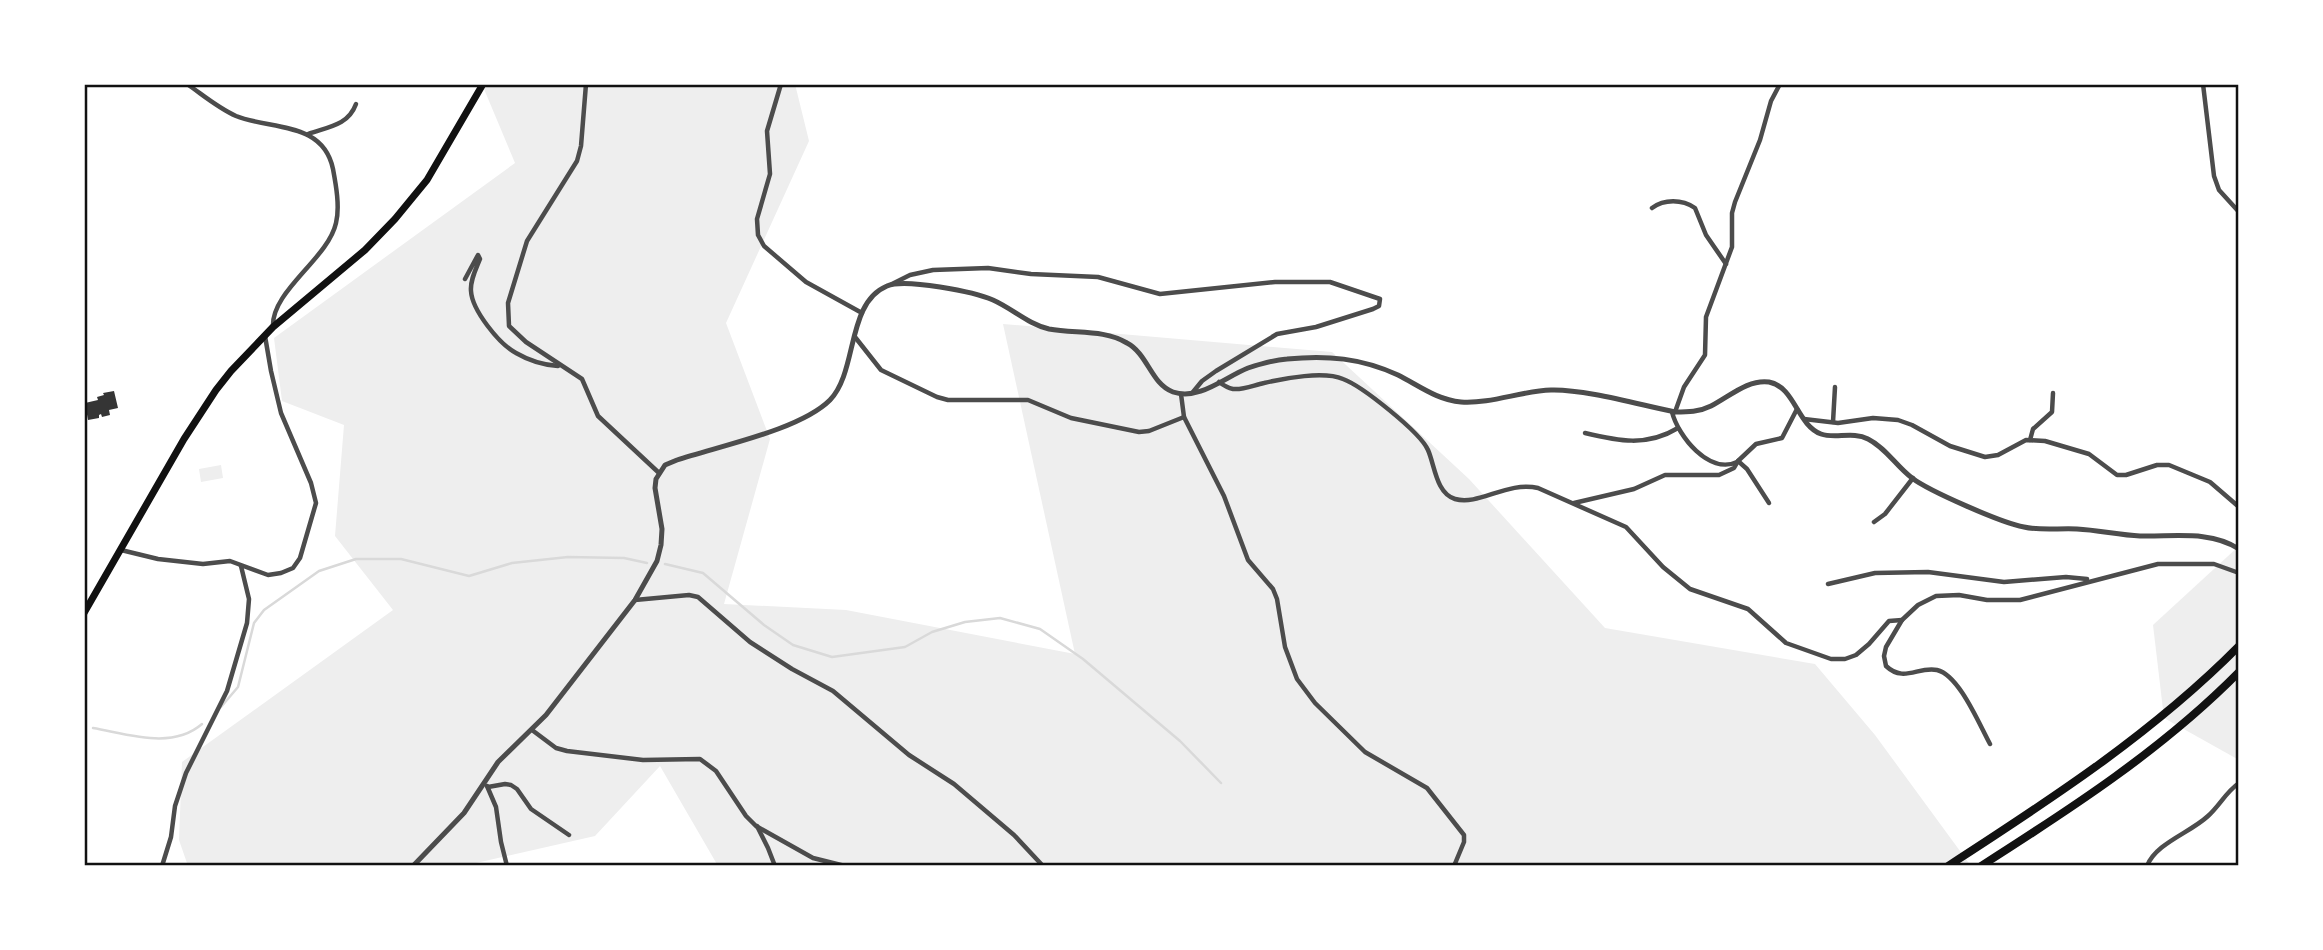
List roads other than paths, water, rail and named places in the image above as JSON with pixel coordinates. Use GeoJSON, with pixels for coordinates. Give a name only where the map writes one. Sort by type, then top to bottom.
{"type":"FeatureCollection","features":[{"type":"Feature","properties":{"kind":"highway"},"geometry":{"type":"LineString","coordinates":[[1948,866],[2119,751],[2166,713],[2239,646]]}},
{"type":"Feature","properties":{"kind":"highway"},"geometry":{"type":"LineString","coordinates":[[1981,866],[2124,771],[2158,745],[2239,672]]}},
{"type":"Feature","properties":{"kind":"main road"},"geometry":{"type":"LineString","coordinates":[[84,613],[204,407],[231,370],[273,327],[365,250],[396,219],[427,180],[483,84]]}},
{"type":"Feature","properties":{"kind":"street"},"geometry":{"type":"LineString","coordinates":[[187,84],[223,110],[237,116],[253,122],[291,127],[307,134],[326,151],[330,159],[336,224],[323,247],[275,311],[273,327]]}},
{"type":"Feature","properties":{"kind":"street"},"geometry":{"type":"LineString","coordinates":[[586,84],[581,146],[577,161],[527,242],[520,258],[507,316],[509,326],[514,332],[582,379],[598,416],[658,472]]}},
{"type":"Feature","properties":{"kind":"street"},"geometry":{"type":"LineString","coordinates":[[781,84],[767,131],[770,174],[757,219],[758,236],[764,246],[806,282],[862,313]]}},
{"type":"Feature","properties":{"kind":"street"},"geometry":{"type":"LineString","coordinates":[[1738,461],[1726,464],[1695,452],[1678,428],[1673,412],[1705,355],[1706,317],[1734,237],[1732,223],[1735,201],[1760,141],[1771,101],[1780,84]]}},
{"type":"Feature","properties":{"kind":"street"},"geometry":{"type":"LineString","coordinates":[[2203,84],[2214,176],[2219,190],[2239,212]]}},
{"type":"Feature","properties":{"kind":"street"},"geometry":{"type":"LineString","coordinates":[[307,134],[342,123],[351,116],[356,104]]}},
{"type":"Feature","properties":{"kind":"street"},"geometry":{"type":"LineString","coordinates":[[1652,208],[1664,202],[1680,201],[1695,208],[1706,235],[1726,264]]}},
{"type":"Feature","properties":{"kind":"street"},"geometry":{"type":"LineString","coordinates":[[465,279],[478,255],[480,259],[470,289],[479,314],[515,353],[538,362],[561,366]]}},
{"type":"Feature","properties":{"kind":"street"},"geometry":{"type":"LineString","coordinates":[[413,866],[464,813],[486,785],[498,762],[546,715],[635,600],[649,577],[661,545],[661,521],[655,488],[658,472],[665,465],[677,460],[781,428],[822,407],[839,389],[862,313],[873,296],[886,286],[910,275],[933,270],[988,268],[1031,274],[1098,276],[1160,294],[1275,282],[1331,282],[1380,299],[1379,306],[1373,309],[1316,327],[1277,334],[1202,381],[1193,392]]}},
{"type":"Feature","properties":{"kind":"street"},"geometry":{"type":"LineString","coordinates":[[892,284],[966,292],[996,301],[1039,326],[1117,338],[1139,351],[1165,388],[1181,394],[1193,392],[1264,363],[1284,359],[1334,357],[1356,359],[1376,366],[1429,392],[1460,402],[1554,390],[1574,391],[1673,412],[1698,411],[1739,389],[1767,382],[1785,390],[1804,419],[1820,434],[1864,437],[1913,478],[2019,526],[2038,530],[2082,529],[2113,535],[2207,537],[2239,548]]}},
{"type":"Feature","properties":{"kind":"street"},"geometry":{"type":"LineString","coordinates":[[121,550],[158,559],[204,564],[230,561],[268,575],[293,568],[300,558],[316,512],[316,503],[311,483],[281,413],[265,336]]}},
{"type":"Feature","properties":{"kind":"street"},"geometry":{"type":"LineString","coordinates":[[855,337],[881,370],[927,393],[948,400],[1028,400],[1071,418],[1139,432],[1184,418]]}},
{"type":"Feature","properties":{"kind":"street"},"geometry":{"type":"LineString","coordinates":[[1219,382],[1232,389],[1243,389],[1279,379],[1325,376],[1344,379],[1364,390],[1397,417],[1427,447],[1443,491],[1453,499],[1466,501],[1524,485],[1573,504],[1626,527],[1663,566],[1690,589],[1748,609],[1786,643],[1831,659],[1845,659],[1856,655],[1889,621],[1902,620]]}},
{"type":"Feature","properties":{"kind":"street"},"geometry":{"type":"LineString","coordinates":[[1833,422],[1835,387]]}},
{"type":"Feature","properties":{"kind":"street"},"geometry":{"type":"LineString","coordinates":[[2030,440],[2033,429],[2052,412],[2053,393]]}},
{"type":"Feature","properties":{"kind":"street"},"geometry":{"type":"LineString","coordinates":[[1181,394],[1184,418],[1224,496],[1248,559],[1273,589],[1285,647],[1297,679],[1315,703],[1365,752],[1419,782],[1436,796],[1464,835],[1464,842],[1454,866]]}},
{"type":"Feature","properties":{"kind":"street"},"geometry":{"type":"LineString","coordinates":[[1573,504],[1633,489],[1665,475],[1719,475],[1734,468],[1756,444],[1782,438],[1797,409]]}},
{"type":"Feature","properties":{"kind":"street"},"geometry":{"type":"LineString","coordinates":[[1804,419],[1833,422],[1873,418],[1898,420],[1950,446],[1985,457],[1998,455],[2021,442],[2045,441],[2089,454],[2117,475],[2126,475],[2157,465],[2169,465],[2210,482],[2239,507]]}},
{"type":"Feature","properties":{"kind":"street"},"geometry":{"type":"LineString","coordinates":[[1585,433],[1629,442],[1649,441],[1678,428]]}},
{"type":"Feature","properties":{"kind":"street"},"geometry":{"type":"LineString","coordinates":[[1738,461],[1747,469],[1769,503]]}},
{"type":"Feature","properties":{"kind":"street"},"geometry":{"type":"LineString","coordinates":[[1874,522],[1885,514],[1913,478]]}},
{"type":"Feature","properties":{"kind":"street"},"geometry":{"type":"LineString","coordinates":[[1990,744],[1954,680],[1936,670],[1900,674],[1886,666],[1885,647],[1902,620],[1918,605],[1936,596],[2020,600],[2089,580],[2120,575],[2147,565],[2214,564],[2239,573]]}},
{"type":"Feature","properties":{"kind":"street"},"geometry":{"type":"LineString","coordinates":[[162,866],[182,785],[227,691],[247,623],[250,599],[241,565]]}},
{"type":"Feature","properties":{"kind":"street"},"geometry":{"type":"LineString","coordinates":[[1828,584],[1875,573],[1928,572],[2004,582],[2066,577],[2089,580]]}},
{"type":"Feature","properties":{"kind":"street"},"geometry":{"type":"LineString","coordinates":[[635,600],[689,595],[698,597],[750,642],[833,691],[909,755],[954,784],[1014,835],[1043,866]]}},
{"type":"Feature","properties":{"kind":"street"},"geometry":{"type":"LineString","coordinates":[[532,730],[547,743],[567,751],[643,760],[700,759],[716,771],[746,816],[756,826],[813,858],[845,866]]}},
{"type":"Feature","properties":{"kind":"street"},"geometry":{"type":"LineString","coordinates":[[2147,866],[2149,860],[2163,847],[2192,830],[2210,814],[2227,792],[2239,783]]}},
{"type":"Feature","properties":{"kind":"street"},"geometry":{"type":"LineString","coordinates":[[486,785],[511,785],[531,809],[569,835]]}},
{"type":"Feature","properties":{"kind":"street"},"geometry":{"type":"LineString","coordinates":[[486,785],[496,807],[507,866]]}},
{"type":"Feature","properties":{"kind":"street"},"geometry":{"type":"LineString","coordinates":[[756,826],[775,866]]}},
{"type":"Feature","properties":{"kind":"waterway"},"geometry":{"type":"LineString","coordinates":[[221,707],[238,687],[254,623],[264,610],[319,571],[356,559],[401,559],[469,576],[512,563],[568,557],[624,558],[647,563]]}},
{"type":"Feature","properties":{"kind":"waterway"},"geometry":{"type":"LineString","coordinates":[[665,564],[703,573],[764,625],[793,645],[832,657],[905,647],[932,632],[965,622],[1000,618],[1040,629],[1083,659],[1180,741],[1221,783]]}},
{"type":"Feature","properties":{"kind":"waterway"},"geometry":{"type":"LineString","coordinates":[[93,728],[164,738],[190,732],[202,724]]}}]}
